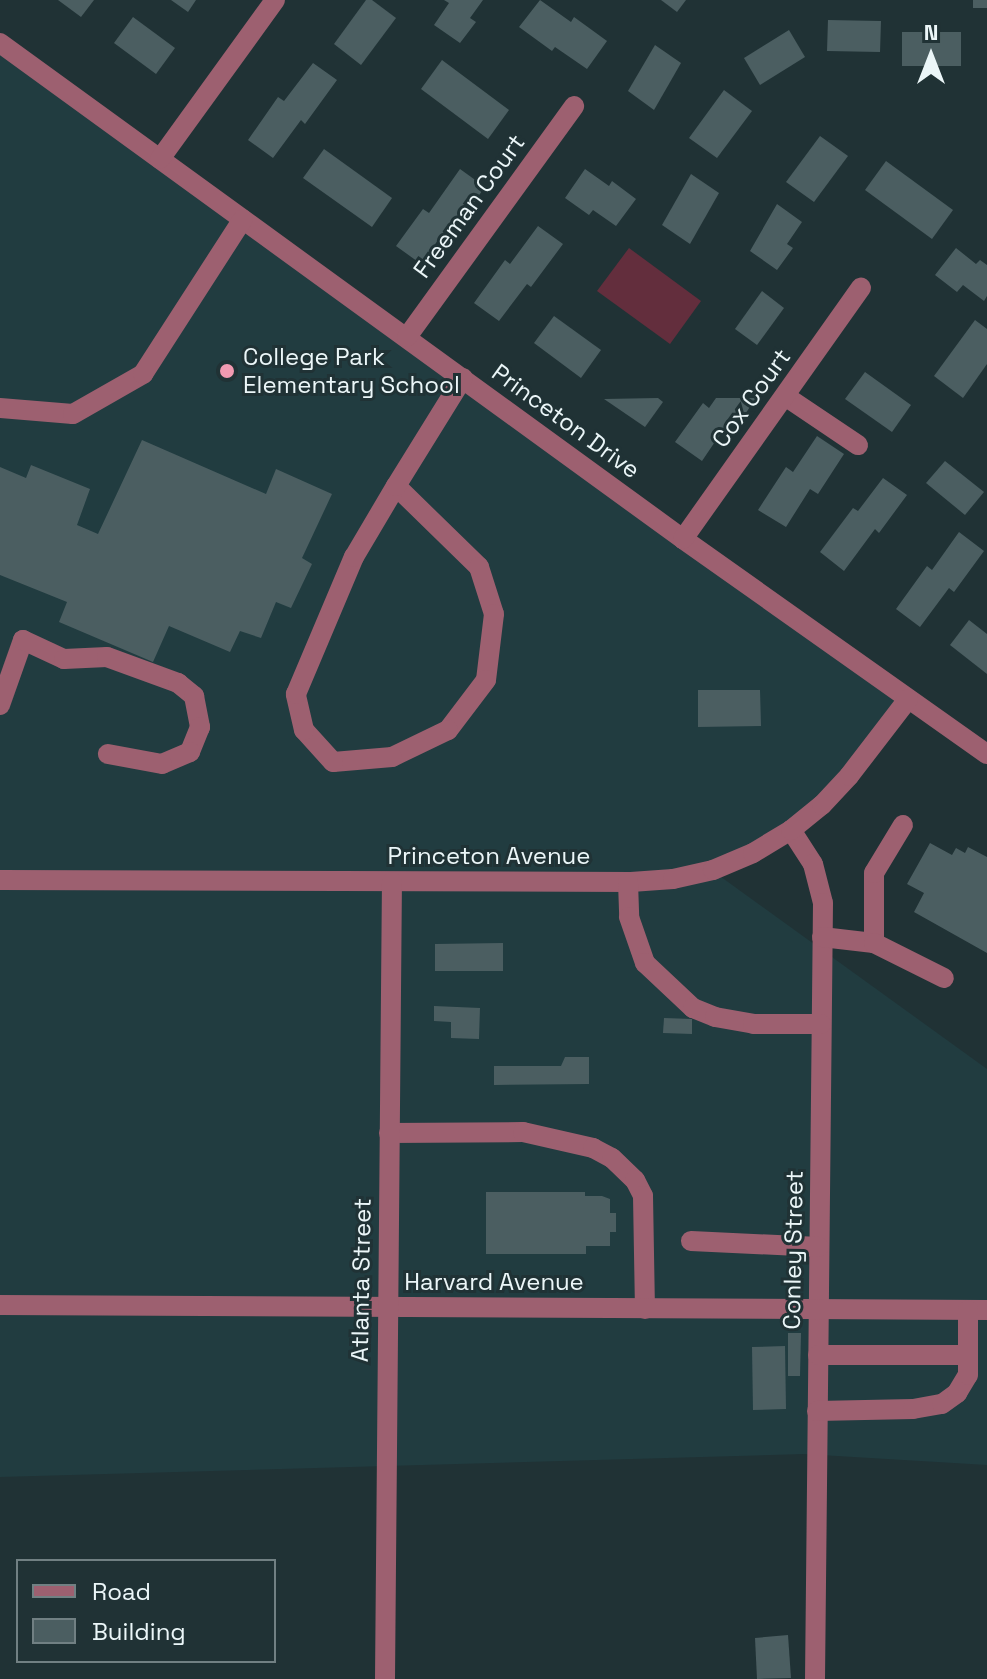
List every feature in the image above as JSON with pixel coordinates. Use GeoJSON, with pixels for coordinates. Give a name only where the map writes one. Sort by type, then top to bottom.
{"type":"FeatureCollection","features":[{"type":"Feature","properties":{"kind":"street"},"geometry":{"type":"LineString","coordinates":[[160,159],[275,0]]}},
{"type":"Feature","properties":{"kind":"street","name":"Princeton Drive"},"geometry":{"type":"LineString","coordinates":[[0,43],[683,539],[987,754]]}},
{"type":"Feature","properties":{"kind":"street","name":"Freeman Court"},"geometry":{"type":"LineString","coordinates":[[407,337],[574,106]]}},
{"type":"Feature","properties":{"kind":"street"},"geometry":{"type":"LineString","coordinates":[[0,408],[73,414],[143,374],[243,219]]}},
{"type":"Feature","properties":{"kind":"street","name":"Cox Court"},"geometry":{"type":"LineString","coordinates":[[683,539],[861,288]]}},
{"type":"Feature","properties":{"kind":"street"},"geometry":{"type":"LineString","coordinates":[[396,486],[479,567],[494,614],[486,680],[448,730],[392,757],[333,762],[304,730],[296,694],[354,557],[396,486],[463,378]]}},
{"type":"Feature","properties":{"kind":"street"},"geometry":{"type":"LineString","coordinates":[[785,396],[858,445]]}},
{"type":"Feature","properties":{"kind":"street"},"geometry":{"type":"LineString","coordinates":[[0,705],[23,640],[64,659],[107,657],[178,683],[194,696],[200,727],[190,752],[162,764],[108,754]]}},
{"type":"Feature","properties":{"kind":"street","name":"Princeton Avenue"},"geometry":{"type":"LineString","coordinates":[[0,880],[628,882],[673,879],[713,870],[753,853],[791,830],[822,805],[849,776],[908,699]]}},
{"type":"Feature","properties":{"kind":"street"},"geometry":{"type":"LineString","coordinates":[[874,943],[874,873],[903,825]]}},
{"type":"Feature","properties":{"kind":"street","name":"Conley Street"},"geometry":{"type":"LineString","coordinates":[[791,830],[820,882],[822,937],[815,1679]]}},
{"type":"Feature","properties":{"kind":"street","name":"Atlanta Street"},"geometry":{"type":"LineString","coordinates":[[385,1679],[392,882]]}},
{"type":"Feature","properties":{"kind":"street"},"geometry":{"type":"LineString","coordinates":[[628,882],[629,917],[645,963],[693,1008],[715,1017],[753,1024],[821,1024]]}},
{"type":"Feature","properties":{"kind":"street"},"geometry":{"type":"LineString","coordinates":[[822,937],[874,943],[944,978]]}},
{"type":"Feature","properties":{"kind":"street"},"geometry":{"type":"LineString","coordinates":[[389,1133],[523,1132],[593,1148],[612,1158],[635,1180],[643,1196],[645,1309]]}},
{"type":"Feature","properties":{"kind":"street"},"geometry":{"type":"LineString","coordinates":[[691,1241],[819,1247]]}},
{"type":"Feature","properties":{"kind":"street","name":"Harvard Avenue"},"geometry":{"type":"LineString","coordinates":[[0,1305],[978,1310]]}},
{"type":"Feature","properties":{"kind":"street"},"geometry":{"type":"LineString","coordinates":[[817,1411],[913,1409],[942,1404],[957,1393],[968,1375],[968,1355],[978,1310]]}},
{"type":"Feature","properties":{"kind":"street"},"geometry":{"type":"LineString","coordinates":[[818,1355],[968,1355]]}},
{"type":"Feature","properties":{"kind":"shaded area"},"geometry":{"type":"Polygon","coordinates":[[[0,40],[908,703],[815,810],[717,874],[987,1069],[987,1465],[804,1454],[0,1477],[0,40]]]}},
{"type":"Feature","properties":{"kind":"shaded area"},"geometry":{"type":"Polygon","coordinates":[[[629,248],[701,301],[670,344],[597,291],[629,248]]]}},
{"type":"Feature","properties":{"kind":"building"},"geometry":{"type":"Polygon","coordinates":[[[58,0],[94,0],[81,17],[58,0]]]}},
{"type":"Feature","properties":{"kind":"building"},"geometry":{"type":"Polygon","coordinates":[[[171,0],[196,0],[188,12],[171,0]]]}},
{"type":"Feature","properties":{"kind":"building"},"geometry":{"type":"Polygon","coordinates":[[[366,0],[372,0],[396,18],[361,65],[334,44],[366,0]]]}},
{"type":"Feature","properties":{"kind":"building"},"geometry":{"type":"Polygon","coordinates":[[[444,0],[483,0],[470,18],[476,22],[460,43],[434,25],[449,3],[444,0]]]}},
{"type":"Feature","properties":{"kind":"building"},"geometry":{"type":"Polygon","coordinates":[[[540,0],[571,22],[574,17],[607,41],[587,69],[555,47],[552,51],[519,27],[540,0]]]}},
{"type":"Feature","properties":{"kind":"building"},"geometry":{"type":"Polygon","coordinates":[[[661,0],[686,0],[677,12],[661,0]]]}},
{"type":"Feature","properties":{"kind":"building"},"geometry":{"type":"Polygon","coordinates":[[[973,0],[987,0],[987,8],[973,8],[973,0]]]}},
{"type":"Feature","properties":{"kind":"building"},"geometry":{"type":"Polygon","coordinates":[[[133,17],[175,48],[156,74],[114,43],[133,17]]]}},
{"type":"Feature","properties":{"kind":"building"},"geometry":{"type":"Polygon","coordinates":[[[828,20],[881,21],[880,52],[827,51],[828,20]]]}},
{"type":"Feature","properties":{"kind":"building"},"geometry":{"type":"Polygon","coordinates":[[[789,30],[805,57],[760,85],[744,58],[789,30]]]}},
{"type":"Feature","properties":{"kind":"building"},"geometry":{"type":"Polygon","coordinates":[[[902,32],[961,32],[961,66],[902,66],[902,32]]]}},
{"type":"Feature","properties":{"kind":"building"},"geometry":{"type":"Polygon","coordinates":[[[655,45],[681,63],[654,110],[628,91],[655,45]]]}},
{"type":"Feature","properties":{"kind":"building"},"geometry":{"type":"Polygon","coordinates":[[[442,60],[509,110],[488,139],[421,89],[442,60]]]}},
{"type":"Feature","properties":{"kind":"building"},"geometry":{"type":"Polygon","coordinates":[[[313,63],[337,80],[305,124],[301,120],[273,158],[248,140],[278,97],[284,101],[313,63]]]}},
{"type":"Feature","properties":{"kind":"building"},"geometry":{"type":"Polygon","coordinates":[[[724,90],[752,111],[717,158],[689,138],[724,90]]]}},
{"type":"Feature","properties":{"kind":"building"},"geometry":{"type":"Polygon","coordinates":[[[820,136],[848,156],[814,202],[786,182],[820,136]]]}},
{"type":"Feature","properties":{"kind":"building"},"geometry":{"type":"Polygon","coordinates":[[[324,149],[392,198],[372,227],[303,178],[324,149]]]}},
{"type":"Feature","properties":{"kind":"building"},"geometry":{"type":"Polygon","coordinates":[[[886,161],[953,210],[932,239],[865,190],[886,161]]]}},
{"type":"Feature","properties":{"kind":"building"},"geometry":{"type":"Polygon","coordinates":[[[460,169],[485,187],[453,231],[448,226],[421,264],[396,246],[423,209],[429,213],[460,169]]]}},
{"type":"Feature","properties":{"kind":"building"},"geometry":{"type":"Polygon","coordinates":[[[585,169],[609,186],[612,181],[636,199],[616,226],[593,210],[589,215],[565,198],[585,169]]]}},
{"type":"Feature","properties":{"kind":"building"},"geometry":{"type":"Polygon","coordinates":[[[691,174],[719,193],[690,244],[662,225],[691,174]]]}},
{"type":"Feature","properties":{"kind":"building"},"geometry":{"type":"Polygon","coordinates":[[[777,204],[802,222],[787,244],[793,248],[777,270],[750,251],[777,204]]]}},
{"type":"Feature","properties":{"kind":"building"},"geometry":{"type":"Polygon","coordinates":[[[538,226],[563,244],[531,287],[527,284],[499,321],[474,303],[505,260],[510,264],[538,226]]]}},
{"type":"Feature","properties":{"kind":"building"},"geometry":{"type":"Polygon","coordinates":[[[956,248],[976,264],[980,260],[987,265],[987,296],[984,301],[963,285],[957,292],[935,275],[956,248]]]}},
{"type":"Feature","properties":{"kind":"building"},"geometry":{"type":"Polygon","coordinates":[[[762,291],[784,308],[757,345],[735,329],[762,291]]]}},
{"type":"Feature","properties":{"kind":"building"},"geometry":{"type":"Polygon","coordinates":[[[554,316],[601,350],[581,378],[534,343],[554,316]]]}},
{"type":"Feature","properties":{"kind":"building"},"geometry":{"type":"Polygon","coordinates":[[[975,320],[987,329],[987,364],[963,398],[934,376],[975,320]]]}},
{"type":"Feature","properties":{"kind":"building"},"geometry":{"type":"Polygon","coordinates":[[[865,372],[911,405],[892,432],[845,399],[865,372]]]}},
{"type":"Feature","properties":{"kind":"building"},"geometry":{"type":"Polygon","coordinates":[[[658,398],[663,402],[645,427],[604,399],[658,398]]]}},
{"type":"Feature","properties":{"kind":"building"},"geometry":{"type":"Polygon","coordinates":[[[716,398],[756,398],[737,426],[727,424],[702,461],[675,442],[703,403],[709,408],[716,398]]]}},
{"type":"Feature","properties":{"kind":"building"},"geometry":{"type":"Polygon","coordinates":[[[817,436],[844,454],[818,494],[810,489],[786,527],[758,510],[786,467],[793,472],[817,436]]]}},
{"type":"Feature","properties":{"kind":"building"},"geometry":{"type":"Polygon","coordinates":[[[142,440],[266,494],[276,469],[332,494],[302,558],[312,564],[291,608],[276,602],[261,638],[240,631],[230,652],[169,626],[153,662],[59,622],[67,602],[0,575],[0,467],[26,478],[31,465],[90,489],[77,525],[98,534],[142,440]]]}},
{"type":"Feature","properties":{"kind":"building"},"geometry":{"type":"Polygon","coordinates":[[[945,461],[984,492],[965,515],[926,483],[945,461]]]}},
{"type":"Feature","properties":{"kind":"building"},"geometry":{"type":"Polygon","coordinates":[[[883,478],[907,495],[879,533],[875,529],[844,571],[820,552],[853,508],[858,511],[883,478]]]}},
{"type":"Feature","properties":{"kind":"building"},"geometry":{"type":"Polygon","coordinates":[[[959,532],[984,551],[954,592],[949,588],[920,627],[896,609],[927,566],[932,570],[959,532]]]}},
{"type":"Feature","properties":{"kind":"building"},"geometry":{"type":"Polygon","coordinates":[[[969,620],[987,634],[987,674],[950,645],[969,620]]]}},
{"type":"Feature","properties":{"kind":"building"},"geometry":{"type":"Polygon","coordinates":[[[698,690],[760,690],[761,726],[698,727],[698,690]]]}},
{"type":"Feature","properties":{"kind":"building"},"geometry":{"type":"Polygon","coordinates":[[[930,843],[952,855],[956,848],[965,853],[968,847],[987,857],[987,953],[914,912],[924,893],[907,884],[930,843]]]}},
{"type":"Feature","properties":{"kind":"building"},"geometry":{"type":"Polygon","coordinates":[[[503,943],[503,971],[435,971],[435,944],[503,943]]]}},
{"type":"Feature","properties":{"kind":"building"},"geometry":{"type":"Polygon","coordinates":[[[434,1006],[480,1008],[479,1039],[451,1038],[451,1022],[434,1021],[434,1006]]]}},
{"type":"Feature","properties":{"kind":"building"},"geometry":{"type":"Polygon","coordinates":[[[664,1018],[692,1019],[692,1034],[663,1033],[664,1018]]]}},
{"type":"Feature","properties":{"kind":"building"},"geometry":{"type":"Polygon","coordinates":[[[565,1057],[589,1057],[589,1084],[494,1085],[494,1066],[561,1066],[565,1057]]]}},
{"type":"Feature","properties":{"kind":"building"},"geometry":{"type":"Polygon","coordinates":[[[486,1192],[585,1192],[585,1196],[602,1196],[610,1199],[610,1213],[616,1213],[616,1232],[610,1232],[610,1246],[586,1246],[586,1254],[486,1254],[486,1192]]]}},
{"type":"Feature","properties":{"kind":"building"},"geometry":{"type":"Polygon","coordinates":[[[788,1333],[801,1333],[800,1376],[788,1376],[788,1333]]]}},
{"type":"Feature","properties":{"kind":"building"},"geometry":{"type":"Polygon","coordinates":[[[785,1346],[786,1409],[753,1410],[752,1347],[785,1346]]]}},
{"type":"Feature","properties":{"kind":"building"},"geometry":{"type":"Polygon","coordinates":[[[788,1635],[791,1678],[757,1679],[755,1638],[788,1635]]]}},
{"type":"Feature","properties":{"kind":"place","name":"College Park Elementary School"},"geometry":{"type":"Point","coordinates":[227,371]}}]}
